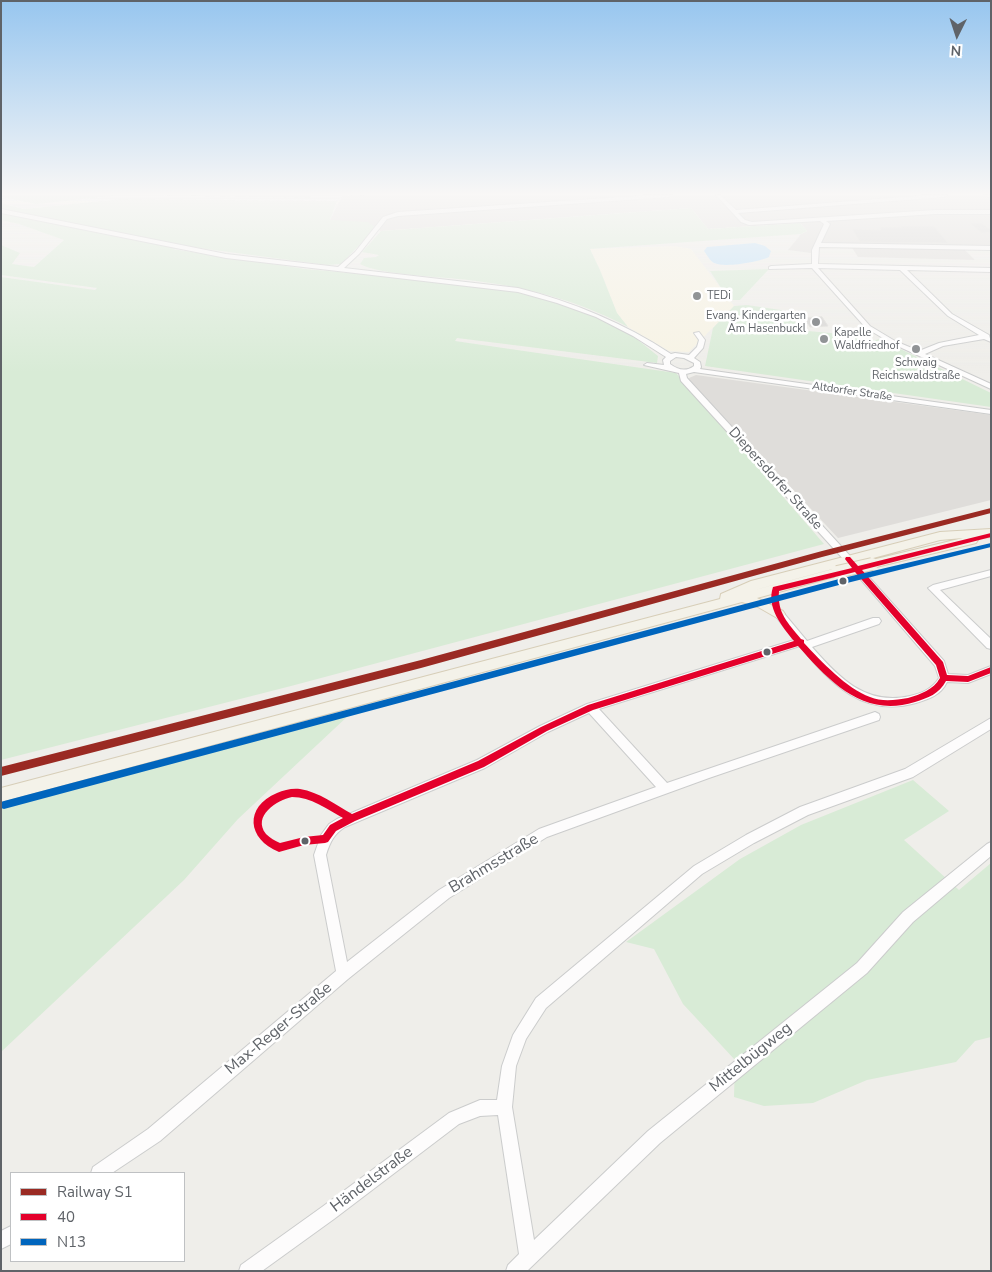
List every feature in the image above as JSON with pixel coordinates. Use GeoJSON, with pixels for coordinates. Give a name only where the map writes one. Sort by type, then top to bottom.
{"type":"FeatureCollection","features":[{"type":"Feature","properties":{"kind":"main road"},"geometry":{"type":"LineString","coordinates":[[695,610],[751,585],[848,559],[940,536],[991,534]]}},
{"type":"Feature","properties":{"kind":"main road"},"geometry":{"type":"LineString","coordinates":[[1,794],[231,735],[837,572],[991,534]]}},
{"type":"Feature","properties":{"kind":"main road"},"geometry":{"type":"LineString","coordinates":[[776,589],[774,601],[779,614]]}},
{"type":"Feature","properties":{"kind":"main road"},"geometry":{"type":"LineString","coordinates":[[744,598],[762,604],[779,614]]}},
{"type":"Feature","properties":{"kind":"street"},"geometry":{"type":"LineString","coordinates":[[218,254],[490,286],[546,296],[599,315],[652,343],[669,362],[682,372]]}},
{"type":"Feature","properties":{"kind":"street"},"geometry":{"type":"LineString","coordinates":[[339,269],[355,254]]}},
{"type":"Feature","properties":{"kind":"street"},"geometry":{"type":"LineString","coordinates":[[346,270],[354,262],[357,254]]}},
{"type":"Feature","properties":{"kind":"street"},"geometry":{"type":"LineString","coordinates":[[816,254],[814,266],[868,327],[893,342],[921,353],[991,387]]}},
{"type":"Feature","properties":{"kind":"street"},"geometry":{"type":"LineString","coordinates":[[354,262],[363,269],[386,274]]}},
{"type":"Feature","properties":{"kind":"street"},"geometry":{"type":"LineString","coordinates":[[771,268],[814,266],[990,271]]}},
{"type":"Feature","properties":{"kind":"street"},"geometry":{"type":"LineString","coordinates":[[902,268],[950,315],[989,337]]}},
{"type":"Feature","properties":{"kind":"street"},"geometry":{"type":"LineString","coordinates":[[691,357],[700,348],[702,340],[697,333]]}},
{"type":"Feature","properties":{"kind":"street"},"geometry":{"type":"LineString","coordinates":[[921,353],[942,344],[989,337]]}},
{"type":"Feature","properties":{"kind":"street"},"geometry":{"type":"LineString","coordinates":[[669,362],[680,355],[691,357]]}},
{"type":"Feature","properties":{"kind":"street"},"geometry":{"type":"LineString","coordinates":[[691,357],[696,367]]}},
{"type":"Feature","properties":{"kind":"street","name":"Altdorfer Straße"},"geometry":{"type":"LineString","coordinates":[[682,372],[696,367],[713,373],[991,412]]}},
{"type":"Feature","properties":{"kind":"street","name":"Diepersdorfer Straße"},"geometry":{"type":"LineString","coordinates":[[682,372],[684,379],[848,559],[940,664],[944,678]]}},
{"type":"Feature","properties":{"kind":"street"},"geometry":{"type":"LineString","coordinates":[[991,573],[933,588],[991,645]]}},
{"type":"Feature","properties":{"kind":"street"},"geometry":{"type":"LineString","coordinates":[[779,614],[803,644],[846,688],[857,696],[881,703],[902,703],[933,693],[944,678],[968,679],[991,670]]}},
{"type":"Feature","properties":{"kind":"street","name":"Max-Reger-Straße"},"geometry":{"type":"LineString","coordinates":[[100,1172],[154,1135],[343,974],[320,855],[325,839],[333,828],[352,818],[481,764],[544,729],[591,707],[876,621]]}},
{"type":"Feature","properties":{"kind":"street"},"geometry":{"type":"LineString","coordinates":[[591,707],[665,789]]}},
{"type":"Feature","properties":{"kind":"street","name":"Brahmsstraße"},"geometry":{"type":"LineString","coordinates":[[343,974],[444,894],[543,833],[875,717]]}},
{"type":"Feature","properties":{"kind":"street"},"geometry":{"type":"LineString","coordinates":[[528,1257],[504,1107],[509,1066],[520,1035],[541,1003],[698,870],[750,839],[804,811],[910,773],[991,723]]}},
{"type":"Feature","properties":{"kind":"street","name":"Mittelbügweg"},"geometry":{"type":"LineString","coordinates":[[514,1271],[654,1137],[862,968],[908,917],[991,848]]}},
{"type":"Feature","properties":{"kind":"street","name":"Händelstraße"},"geometry":{"type":"LineString","coordinates":[[248,1271],[454,1118],[480,1108],[504,1107]]}},
{"type":"Feature","properties":{"kind":"shaded area"},"geometry":{"type":"Polygon","coordinates":[[[593,254],[695,254],[734,306],[689,352],[669,351],[628,327],[617,313],[593,254]]]}},
{"type":"Feature","properties":{"kind":"shaded area"},"geometry":{"type":"Polygon","coordinates":[[[856,254],[969,254],[975,260],[858,257],[856,254]]]}},
{"type":"Feature","properties":{"kind":"shaded area"},"geometry":{"type":"Polygon","coordinates":[[[696,375],[991,415],[991,500],[838,538],[785,481],[774,474],[690,382],[689,378],[696,375]]]}},
{"type":"Feature","properties":{"kind":"green space"},"geometry":{"type":"Polygon","coordinates":[[[1,254],[19,254],[12,264],[34,267],[48,254],[208,254],[306,269],[417,279],[530,294],[576,307],[633,336],[658,356],[657,363],[457,338],[455,341],[676,373],[824,544],[291,686],[1,760],[1,277],[95,290],[97,288],[1,275],[1,254]]]}},
{"type":"Feature","properties":{"kind":"green space"},"geometry":{"type":"Polygon","coordinates":[[[247,254],[350,254],[341,264],[327,265],[247,254]]]}},
{"type":"Feature","properties":{"kind":"green space"},"geometry":{"type":"Polygon","coordinates":[[[375,254],[593,254],[617,313],[628,327],[590,309],[551,296],[511,286],[382,271],[360,264],[364,258],[379,255],[375,254]]]}},
{"type":"Feature","properties":{"kind":"green space"},"geometry":{"type":"Polygon","coordinates":[[[769,269],[740,300],[729,300],[710,271],[769,269]]]}},
{"type":"Feature","properties":{"kind":"green space"},"geometry":{"type":"Polygon","coordinates":[[[747,305],[781,310],[808,331],[842,334],[871,341],[880,339],[991,393],[991,407],[705,366],[713,328],[734,306],[747,305]]]}},
{"type":"Feature","properties":{"kind":"green space"},"geometry":{"type":"Polygon","coordinates":[[[349,715],[238,819],[184,880],[1,1052],[1,807],[349,715]]]}},
{"type":"Feature","properties":{"kind":"green space"},"geometry":{"type":"Polygon","coordinates":[[[913,780],[949,811],[904,840],[959,890],[991,863],[991,1037],[975,1041],[956,1062],[867,1080],[813,1103],[764,1106],[734,1097],[735,1060],[683,1004],[654,949],[626,942],[740,859],[801,825],[913,780]]]}},
{"type":"Feature","properties":{"kind":"water"},"geometry":{"type":"Polygon","coordinates":[[[707,254],[770,254],[769,257],[758,261],[742,264],[719,264],[714,263],[707,254]]]}},
{"type":"Feature","properties":{"kind":"building","name":"Evang. Kindergarten Am Hasenbuckl"},"geometry":{"type":"Polygon","coordinates":[[[822,317],[828,326],[810,327],[804,318],[822,317]]]}},
{"type":"Feature","properties":{"kind":"rail line","name":"S1"},"geometry":{"type":"LineString","coordinates":[[1,772],[421,664],[822,554],[991,510]]}},
{"type":"Feature","properties":{"kind":"transit line","name":"40"},"geometry":{"type":"LineString","coordinates":[[776,589],[991,535]]}},
{"type":"Feature","properties":{"kind":"transit line","name":"N13"},"geometry":{"type":"LineString","coordinates":[[4,805],[839,582],[991,545]]}},
{"type":"Feature","properties":{"kind":"transit line","name":"40"},"geometry":{"type":"LineString","coordinates":[[776,589],[776,608],[790,631],[814,659],[855,693],[865,699],[878,703],[898,703],[926,695],[933,691],[944,678],[940,664],[848,559]]}},
{"type":"Feature","properties":{"kind":"transit line","name":"40"},"geometry":{"type":"LineString","coordinates":[[325,839],[333,828],[352,818],[481,764],[544,729],[591,707],[801,642]]}},
{"type":"Feature","properties":{"kind":"transit line","name":"40"},"geometry":{"type":"LineString","coordinates":[[944,678],[968,679],[991,670]]}},
{"type":"Feature","properties":{"kind":"transit line","name":"40"},"geometry":{"type":"LineString","coordinates":[[325,839],[304,841],[279,848],[262,836],[258,825],[259,817],[262,810],[275,798],[283,794],[300,793],[313,797],[352,818]]}},
{"type":"Feature","properties":{"kind":"place","name":"TEDi"},"geometry":{"type":"Point","coordinates":[697,296]}},
{"type":"Feature","properties":{"kind":"place","name":"Evang. Kindergarten Am Hasenbuckl"},"geometry":{"type":"Point","coordinates":[816,322]}},
{"type":"Feature","properties":{"kind":"place","name":"Kapelle Waldfriedhof"},"geometry":{"type":"Point","coordinates":[824,339]}},
{"type":"Feature","properties":{"kind":"place","name":"Schwaig Reichswaldstraße"},"geometry":{"type":"Point","coordinates":[916,349]}}]}
